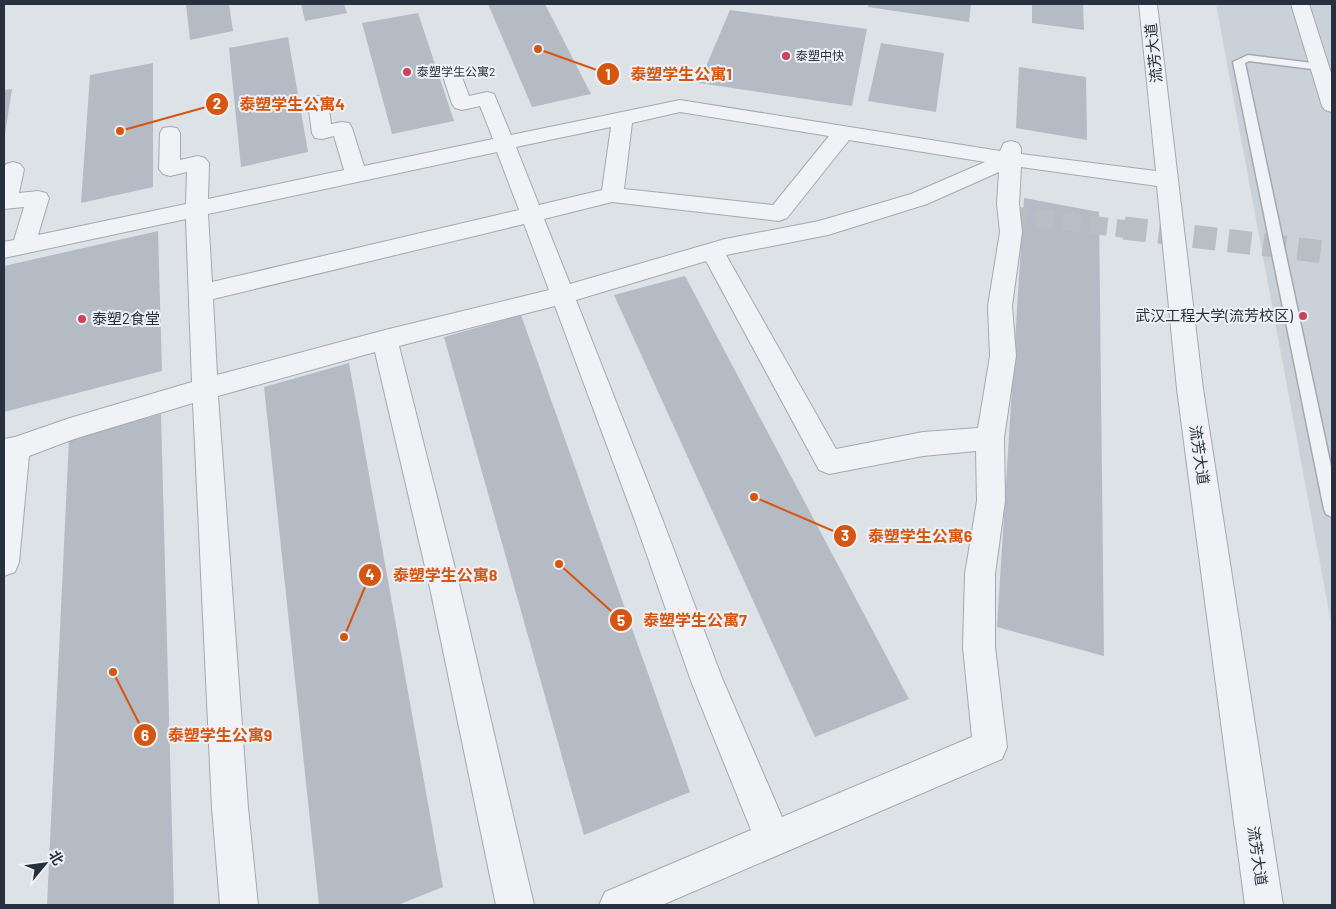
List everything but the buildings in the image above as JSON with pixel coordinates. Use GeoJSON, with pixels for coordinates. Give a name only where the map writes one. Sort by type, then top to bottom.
{"type":"FeatureCollection","features":[{"type":"Feature","properties":{"kind":"street","name":"流芳大道"},"geometry":{"type":"LineString","coordinates":[[1148,4],[1190,389],[1264,905]]}},
{"type":"Feature","properties":{"kind":"street"},"geometry":{"type":"LineString","coordinates":[[1300,4],[1332,106]]}},
{"type":"Feature","properties":{"kind":"street"},"geometry":{"type":"LineString","coordinates":[[452,74],[462,104],[487,98],[506,143],[707,680],[773,839]]}},
{"type":"Feature","properties":{"kind":"street"},"geometry":{"type":"LineString","coordinates":[[318,102],[322,133],[342,128],[356,175]]}},
{"type":"Feature","properties":{"kind":"street"},"geometry":{"type":"LineString","coordinates":[[13,248],[622,119],[641,107],[680,106],[844,132],[1011,153],[1167,180]]}},
{"type":"Feature","properties":{"kind":"street"},"geometry":{"type":"LineString","coordinates":[[612,195],[622,119]]}},
{"type":"Feature","properties":{"kind":"street"},"geometry":{"type":"LineString","coordinates":[[201,293],[612,195],[779,214],[844,132]]}},
{"type":"Feature","properties":{"kind":"street"},"geometry":{"type":"LineString","coordinates":[[170,133],[170,169],[198,163],[197,209],[205,389],[230,808],[239,905]]}},
{"type":"Feature","properties":{"kind":"street"},"geometry":{"type":"LineString","coordinates":[[4,562],[10,450],[70,429],[205,389],[384,340],[562,295],[712,251],[758,240],[820,230],[919,199],[1011,153]]}},
{"type":"Feature","properties":{"kind":"street"},"geometry":{"type":"LineString","coordinates":[[618,905],[990,748],[979,647],[980,574],[991,501],[990,438],[1002,356],[1000,306],[1011,232],[1008,204],[1011,153]]}},
{"type":"Feature","properties":{"kind":"street"},"geometry":{"type":"LineString","coordinates":[[12,169],[7,202],[38,198],[13,248]]}},
{"type":"Feature","properties":{"kind":"street"},"geometry":{"type":"LineString","coordinates":[[712,251],[829,462],[923,444],[990,438]]}},
{"type":"Feature","properties":{"kind":"street"},"geometry":{"type":"LineString","coordinates":[[384,340],[444,588],[515,905]]}},
{"type":"Feature","properties":{"kind":"lane"},"geometry":{"type":"LineString","coordinates":[[1320,67],[1248,58],[1239,62],[1332,509]]}},
{"type":"Feature","properties":{"kind":"shaded area","name":"武汉工程大学(流芳校区)"},"geometry":{"type":"Polygon","coordinates":[[[1216,4],[1332,4],[1332,628],[1216,4]]]}},
{"type":"Feature","properties":{"kind":"tunnel"},"geometry":{"type":"LineString","coordinates":[[1009,215],[1134,230]]}},
{"type":"Feature","properties":{"kind":"tunnel"},"geometry":{"type":"LineString","coordinates":[[1124,228],[1332,253]]}},
{"type":"Feature","properties":{"kind":"place","name":"泰塑学生公寓1"},"geometry":{"type":"Point","coordinates":[538,49]}},
{"type":"Feature","properties":{"kind":"place","name":"泰塑中快"},"geometry":{"type":"Point","coordinates":[786,56]}},
{"type":"Feature","properties":{"kind":"place","name":"泰塑学生公寓2"},"geometry":{"type":"Point","coordinates":[407,72]}},
{"type":"Feature","properties":{"kind":"place","name":"泰塑学生公寓4"},"geometry":{"type":"Point","coordinates":[120,131]}},
{"type":"Feature","properties":{"kind":"place","name":"武汉工程大学(流芳校区)"},"geometry":{"type":"Point","coordinates":[1303,316]}},
{"type":"Feature","properties":{"kind":"place","name":"泰塑2食堂"},"geometry":{"type":"Point","coordinates":[82,319]}},
{"type":"Feature","properties":{"kind":"place","name":"泰塑学生公寓6"},"geometry":{"type":"Point","coordinates":[754,497]}},
{"type":"Feature","properties":{"kind":"place","name":"泰塑学生公寓7"},"geometry":{"type":"Point","coordinates":[559,564]}},
{"type":"Feature","properties":{"kind":"place","name":"泰塑学生公寓8"},"geometry":{"type":"Point","coordinates":[344,637]}},
{"type":"Feature","properties":{"kind":"place","name":"泰塑学生公寓9"},"geometry":{"type":"Point","coordinates":[113,672]}}]}
